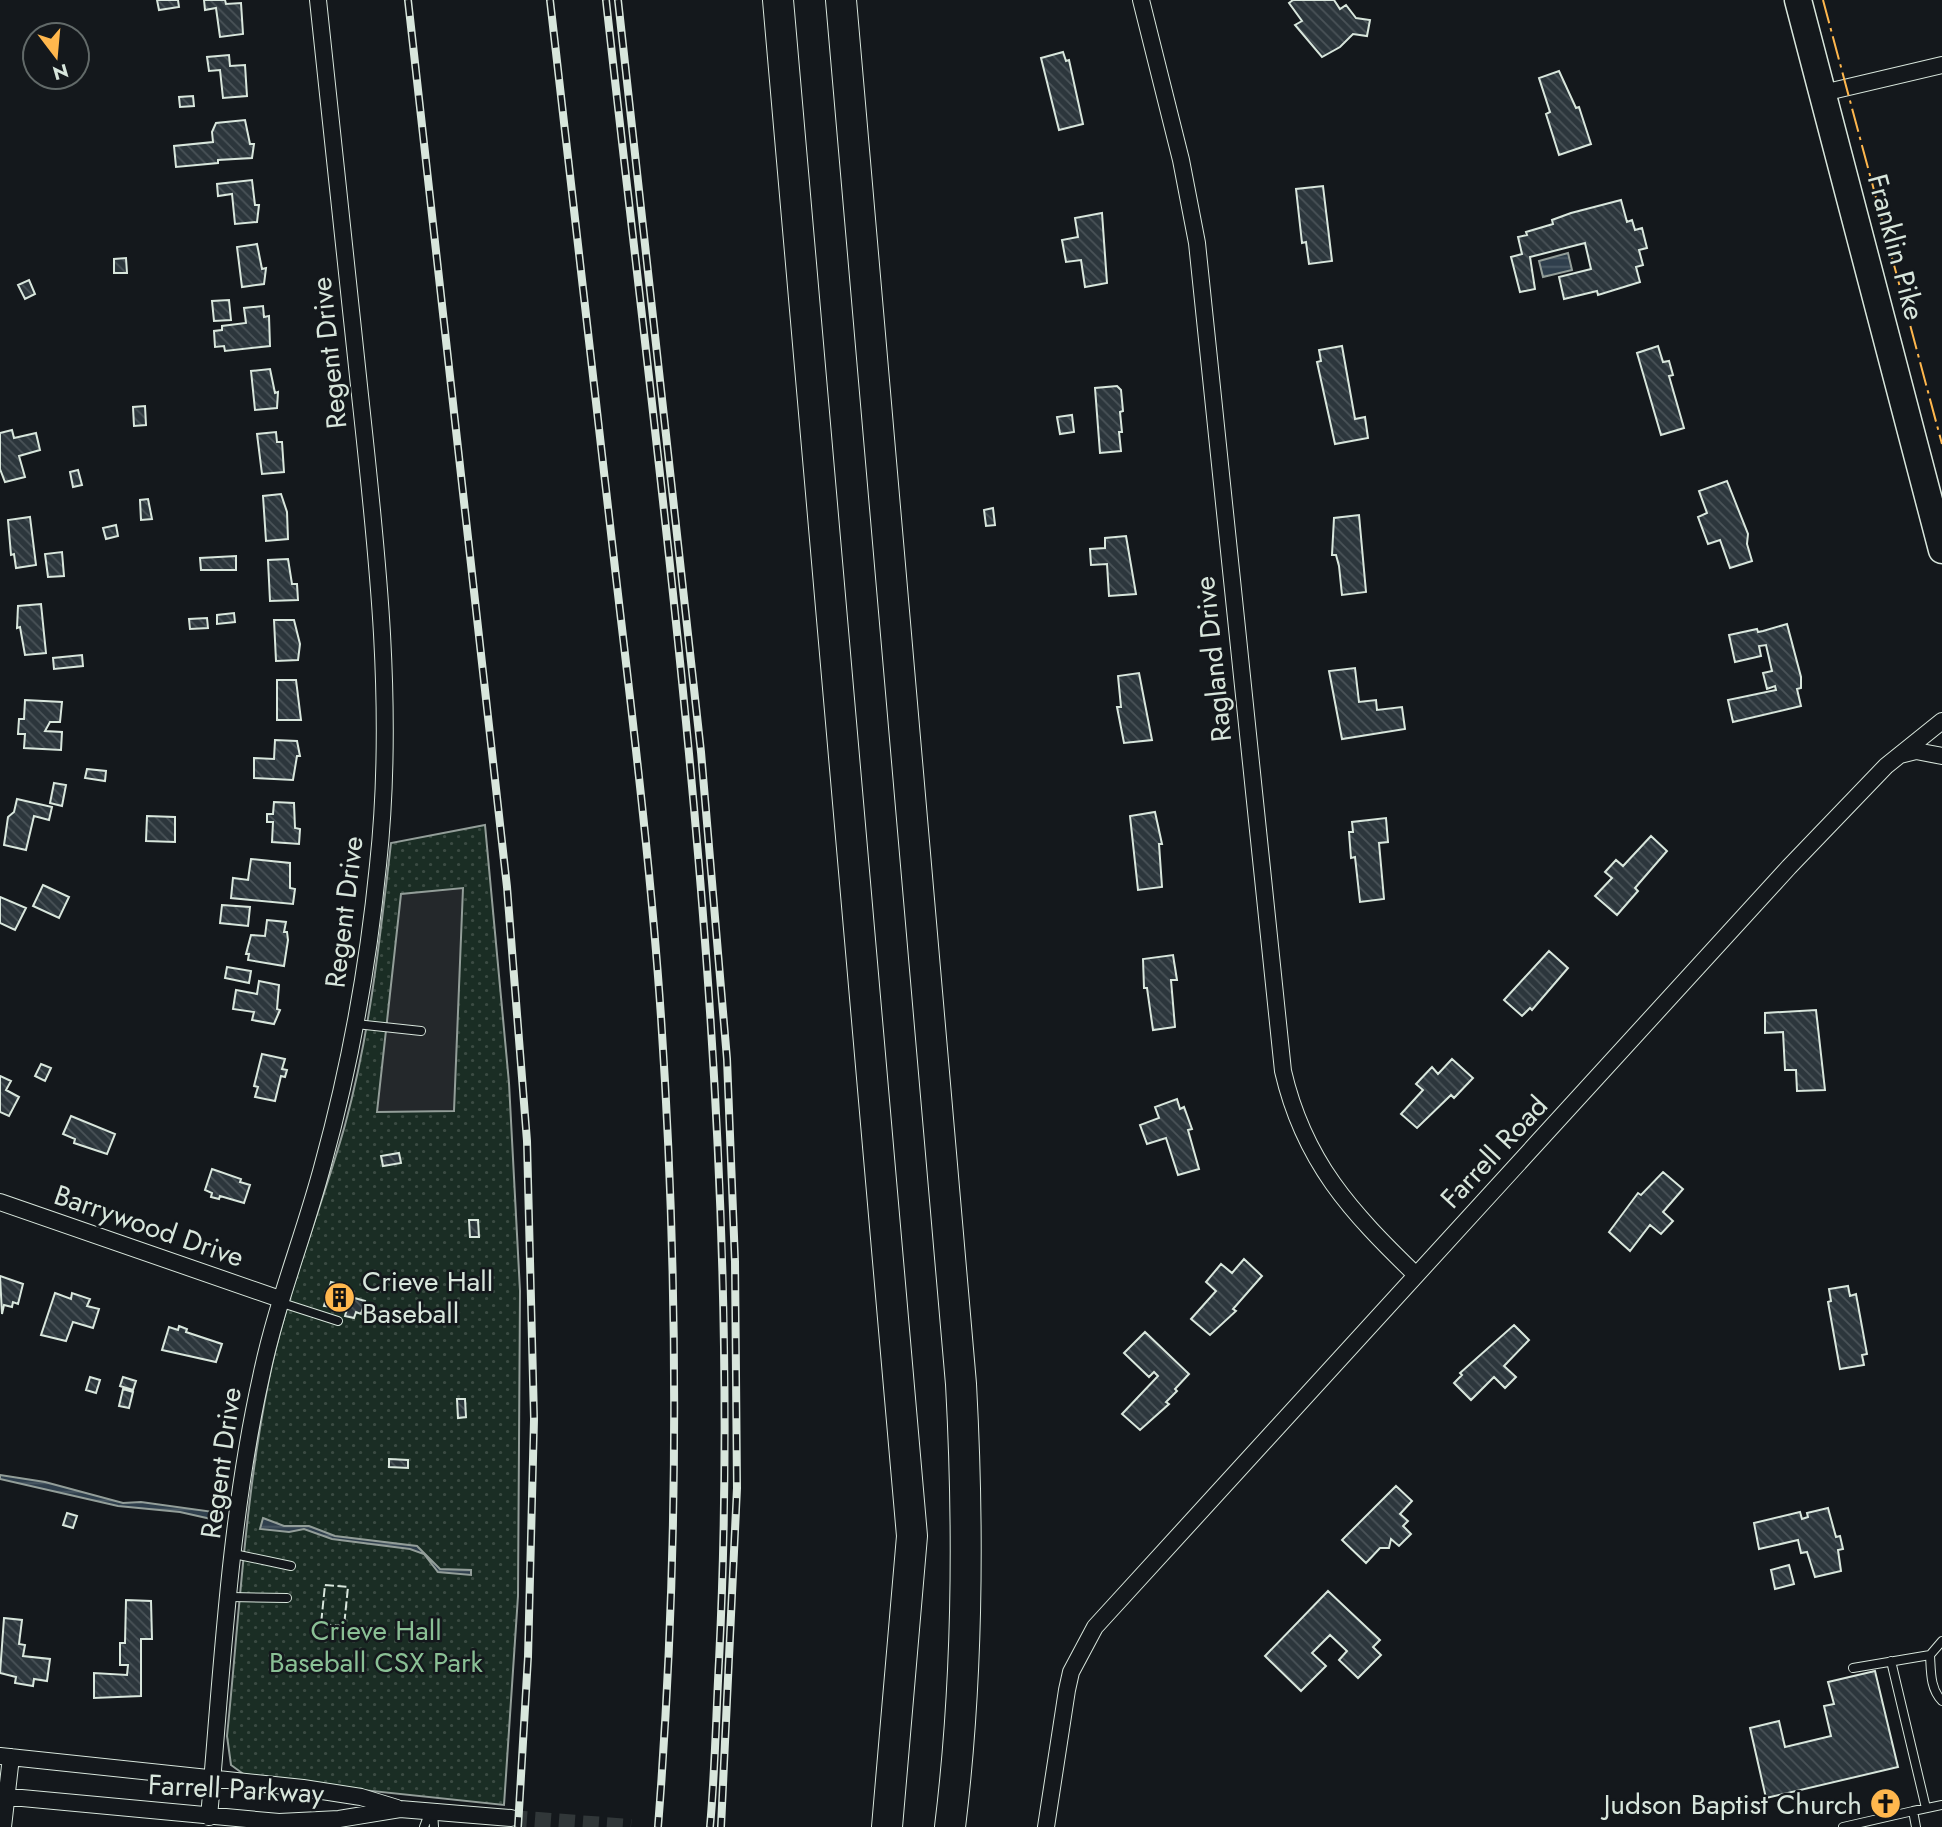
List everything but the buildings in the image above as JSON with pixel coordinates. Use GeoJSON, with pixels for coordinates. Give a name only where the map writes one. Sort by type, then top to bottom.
{"type":"FeatureCollection","features":[{"type":"Feature","properties":{"kind":"highway"},"geometry":{"type":"LineString","coordinates":[[778,0],[912,1536],[894,1775],[887,1827]]}},
{"type":"Feature","properties":{"kind":"highway"},"geometry":{"type":"LineString","coordinates":[[841,0],[962,1397],[966,1584],[956,1779],[950,1827]]}},
{"type":"Feature","properties":{"kind":"main road","name":"Franklin Pike"},"geometry":{"type":"LineString","coordinates":[[1798,0],[1942,550]]}},
{"type":"Feature","properties":{"kind":"street","name":"Regent Drive"},"geometry":{"type":"LineString","coordinates":[[209,1817],[234,1554],[255,1404],[280,1301],[323,1165],[356,1024],[380,851],[385,754],[384,669],[370,484],[318,0]]}},
{"type":"Feature","properties":{"kind":"street","name":"Ragland Drive"},"geometry":{"type":"LineString","coordinates":[[1141,0],[1181,160],[1197,243],[1283,1071],[1299,1123],[1324,1172],[1357,1218],[1416,1275]]}},
{"type":"Feature","properties":{"kind":"street"},"geometry":{"type":"LineString","coordinates":[[1823,93],[1942,65]]}},
{"type":"Feature","properties":{"kind":"street","name":"Farrell Road"},"geometry":{"type":"LineString","coordinates":[[1046,1827],[1071,1672],[1095,1627],[1320,1384],[1416,1275],[1789,867],[1898,756],[1942,721]]}},
{"type":"Feature","properties":{"kind":"street"},"geometry":{"type":"LineString","coordinates":[[1898,756],[1916,751],[1942,756]]}},
{"type":"Feature","properties":{"kind":"street","name":"Barrywood Drive"},"geometry":{"type":"LineString","coordinates":[[0,1202],[280,1301]]}},
{"type":"Feature","properties":{"kind":"street"},"geometry":{"type":"LineString","coordinates":[[3,1827],[6,1756],[213,1777],[361,1797],[400,1808]]}},
{"type":"Feature","properties":{"kind":"street","name":"Farrell Parkway"},"geometry":{"type":"LineString","coordinates":[[4,1796],[279,1822],[319,1821],[400,1808],[432,1816],[511,1818]]}},
{"type":"Feature","properties":{"kind":"lane"},"geometry":{"type":"LineString","coordinates":[[356,1024],[421,1031]]}},
{"type":"Feature","properties":{"kind":"lane"},"geometry":{"type":"LineString","coordinates":[[280,1301],[338,1321]]}},
{"type":"Feature","properties":{"kind":"lane"},"geometry":{"type":"LineString","coordinates":[[234,1554],[290,1566]]}},
{"type":"Feature","properties":{"kind":"lane"},"geometry":{"type":"LineString","coordinates":[[230,1597],[287,1598]]}},
{"type":"Feature","properties":{"kind":"lane"},"geometry":{"type":"LineString","coordinates":[[1853,1668],[1930,1655],[1942,1641]]}},
{"type":"Feature","properties":{"kind":"lane"},"geometry":{"type":"LineString","coordinates":[[1930,1655],[1932,1680],[1936,1695],[1942,1702]]}},
{"type":"Feature","properties":{"kind":"lane"},"geometry":{"type":"LineString","coordinates":[[1891,1661],[1926,1808]]}},
{"type":"Feature","properties":{"kind":"lane"},"geometry":{"type":"LineString","coordinates":[[1843,1827],[1942,1805]]}},
{"type":"Feature","properties":{"kind":"lane"},"geometry":{"type":"LineString","coordinates":[[1913,1811],[1916,1827]]}},
{"type":"Feature","properties":{"kind":"lane"},"geometry":{"type":"LineString","coordinates":[[424,1827],[432,1816]]}},
{"type":"Feature","properties":{"kind":"green space","name":"Crieve Hall Baseball CSX Park"},"geometry":{"type":"Polygon","coordinates":[[[485,825],[509,1083],[520,1291],[518,1596],[504,1805],[249,1778],[231,1765],[227,1736],[248,1515],[260,1427],[275,1351],[354,1090],[373,985],[391,843],[485,825]]]}},
{"type":"Feature","properties":{"kind":"shaded area"},"geometry":{"type":"Polygon","coordinates":[[[463,888],[454,1111],[377,1112],[401,894],[463,888]]]}},
{"type":"Feature","properties":{"kind":"water"},"geometry":{"type":"Polygon","coordinates":[[[1568,253],[1572,270],[1543,277],[1539,261],[1568,253]]]}},
{"type":"Feature","properties":{"kind":"water"},"geometry":{"type":"Polygon","coordinates":[[[0,1475],[45,1482],[123,1503],[141,1502],[221,1513],[220,1521],[180,1512],[118,1506],[0,1479],[0,1475]]]}},
{"type":"Feature","properties":{"kind":"water"},"geometry":{"type":"Polygon","coordinates":[[[263,1518],[284,1526],[309,1526],[335,1536],[417,1546],[440,1569],[471,1570],[471,1575],[438,1572],[424,1554],[410,1549],[332,1539],[304,1529],[289,1532],[260,1529],[263,1518]]]}},
{"type":"Feature","properties":{"kind":"tunnel"},"geometry":{"type":"LineString","coordinates":[[511,1818],[631,1827]]}},
{"type":"Feature","properties":{"kind":"railway"},"geometry":{"type":"LineString","coordinates":[[408,0],[507,887],[527,1141],[534,1419],[528,1657],[518,1827]]}},
{"type":"Feature","properties":{"kind":"railway"},"geometry":{"type":"LineString","coordinates":[[550,0],[641,797],[661,1017],[667,1118],[673,1321],[673,1523],[658,1827]]}},
{"type":"Feature","properties":{"kind":"railway"},"geometry":{"type":"LineString","coordinates":[[606,0],[676,622],[712,1036],[722,1244],[725,1452],[719,1661],[710,1827]]}},
{"type":"Feature","properties":{"kind":"railway"},"geometry":{"type":"LineString","coordinates":[[618,0],[701,752],[727,1059],[735,1262],[737,1488],[721,1827]]}},
{"type":"Feature","properties":{"kind":"fence"},"geometry":{"type":"LineString","coordinates":[[325,1585],[348,1587],[344,1626],[321,1624],[325,1585]]}},
{"type":"Feature","properties":{"kind":"power"},"geometry":{"type":"LineString","coordinates":[[1823,0],[1942,444]]}},
{"type":"Feature","properties":{"kind":"place","name":"Crieve Hall Baseball"},"geometry":{"type":"Point","coordinates":[339,1297]}},
{"type":"Feature","properties":{"kind":"place","name":"Judson Baptist Church"},"geometry":{"type":"Point","coordinates":[1885,1804]}}]}
